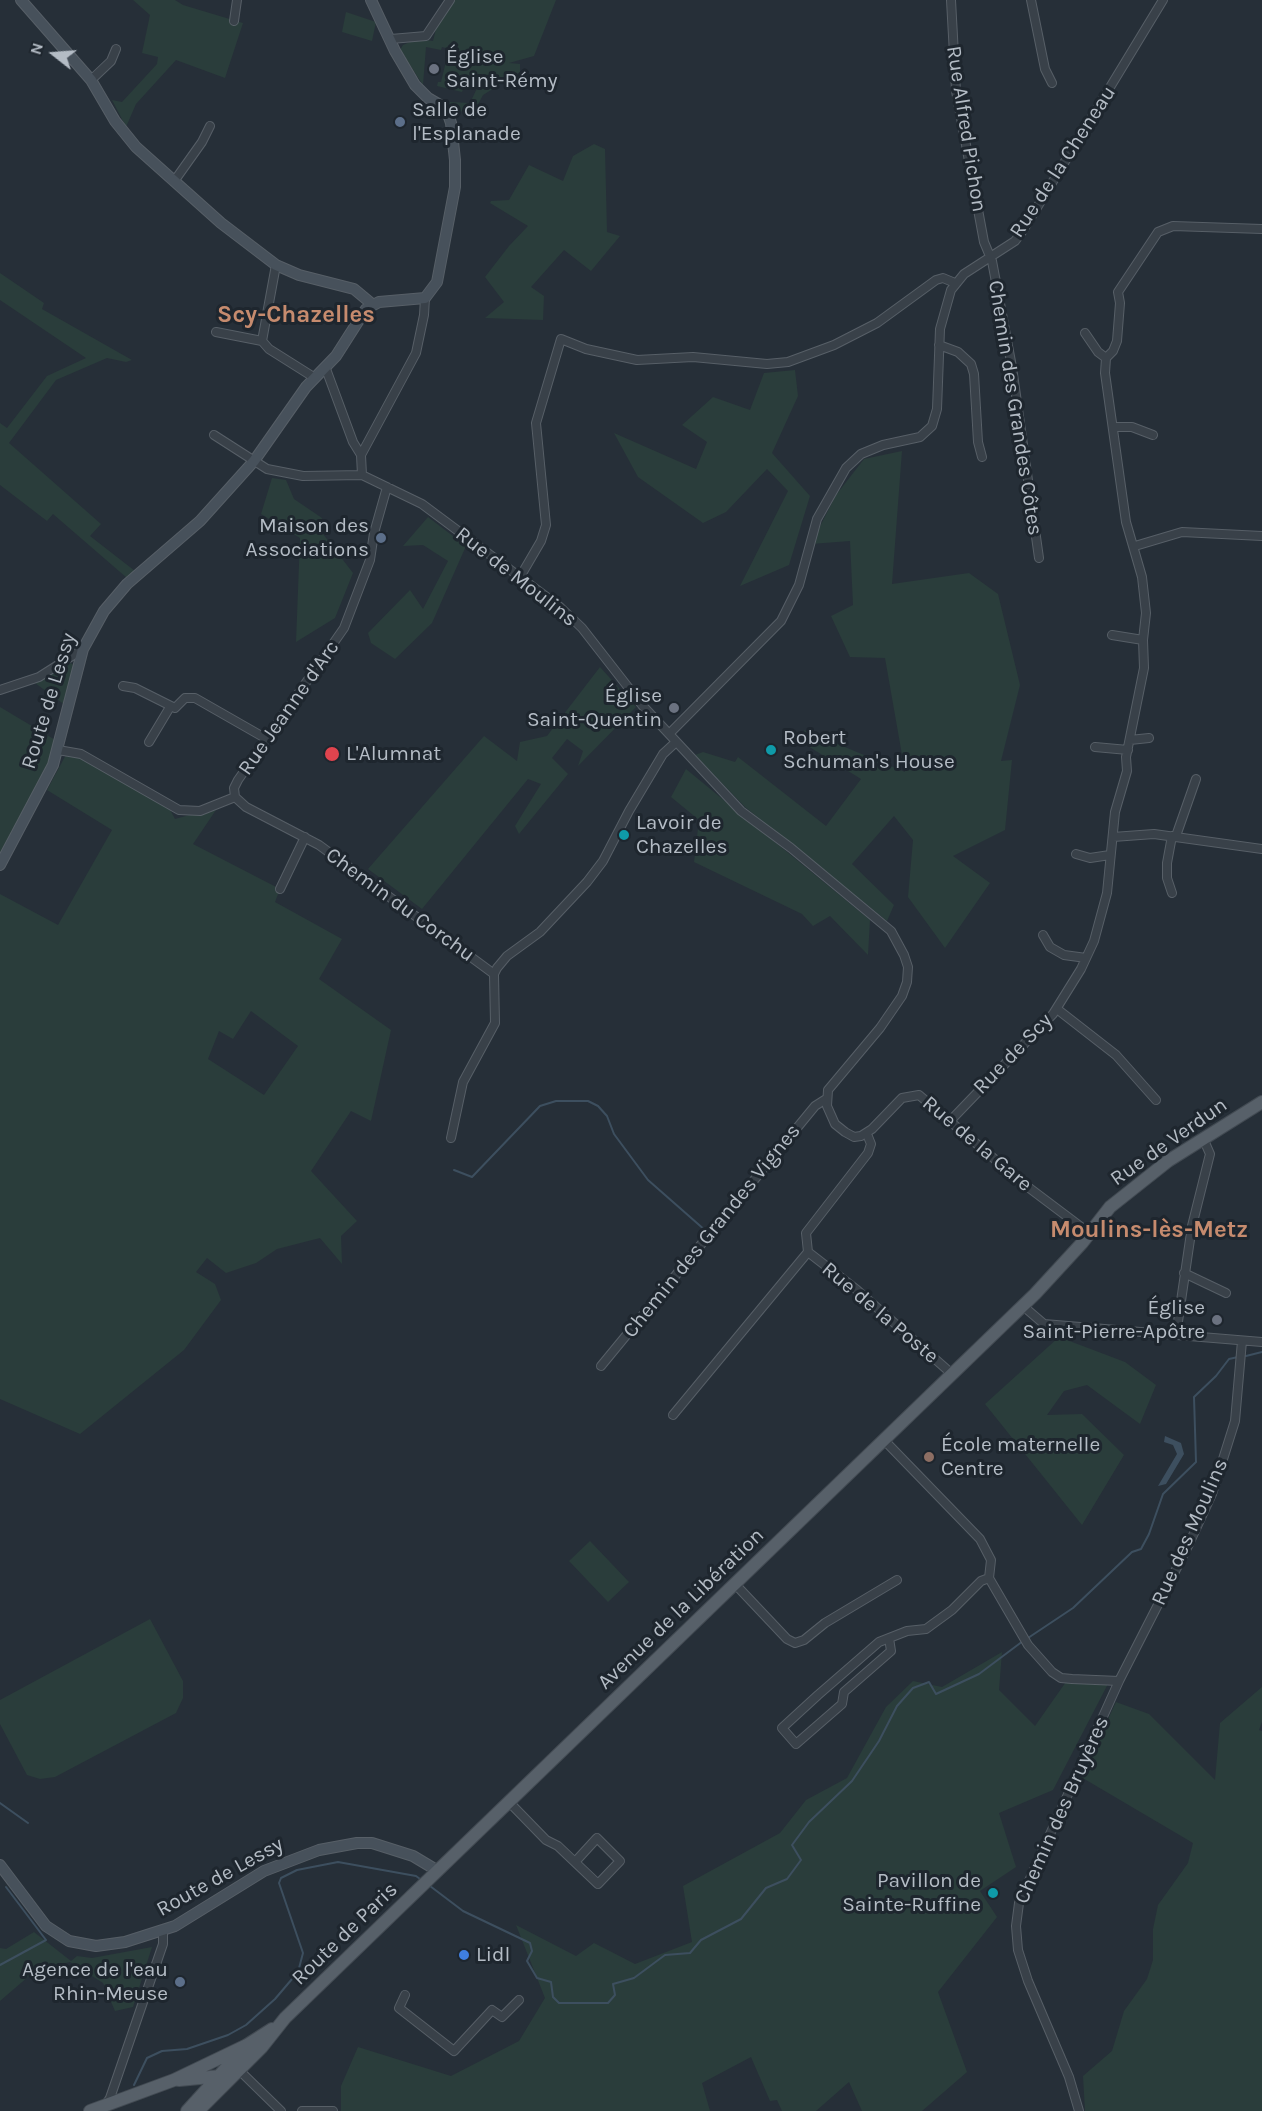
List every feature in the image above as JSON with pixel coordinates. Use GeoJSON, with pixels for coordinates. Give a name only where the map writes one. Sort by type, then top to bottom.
{"type":"FeatureCollection","features":[{"type":"Feature","properties":{"kind":"main road","name":"Rue de Verdun"},"geometry":{"type":"LineString","coordinates":[[952,1374],[1023,1306],[1122,1196],[1168,1161],[1262,1102]]}},
{"type":"Feature","properties":{"kind":"main road","name":"Avenue de la Libération"},"geometry":{"type":"LineString","coordinates":[[437,1872],[952,1374]]}},
{"type":"Feature","properties":{"kind":"main road","name":"Route de Paris"},"geometry":{"type":"LineString","coordinates":[[198,2111],[239,2070],[280,2023],[437,1872]]}},
{"type":"Feature","properties":{"kind":"main road","name":"Route de Paris"},"geometry":{"type":"LineString","coordinates":[[187,2111],[247,2045],[280,2023]]}},
{"type":"Feature","properties":{"kind":"main road"},"geometry":{"type":"LineString","coordinates":[[90,2111],[174,2080],[247,2045]]}},
{"type":"Feature","properties":{"kind":"main road"},"geometry":{"type":"LineString","coordinates":[[174,2080],[218,2077],[239,2070]]}},
{"type":"Feature","properties":{"kind":"street"},"geometry":{"type":"LineString","coordinates":[[21,0],[91,81],[115,121],[135,147],[175,180],[234,235],[276,265],[299,275],[354,289],[372,304],[425,298]]}},
{"type":"Feature","properties":{"kind":"street"},"geometry":{"type":"LineString","coordinates":[[234,21],[237,0]]}},
{"type":"Feature","properties":{"kind":"street"},"geometry":{"type":"LineString","coordinates":[[361,455],[416,353],[425,298],[434,288],[455,187],[455,160],[448,114],[415,85],[395,51],[371,0]]}},
{"type":"Feature","properties":{"kind":"street"},"geometry":{"type":"LineString","coordinates":[[391,39],[426,36],[450,0]]}},
{"type":"Feature","properties":{"kind":"street","name":"Rue Alfred Pichon"},"geometry":{"type":"LineString","coordinates":[[951,0],[956,91],[984,242],[990,257]]}},
{"type":"Feature","properties":{"kind":"street"},"geometry":{"type":"LineString","coordinates":[[1031,0],[1045,69],[1052,83]]}},
{"type":"Feature","properties":{"kind":"street","name":"Rue de la Cheneau"},"geometry":{"type":"LineString","coordinates":[[955,283],[1015,241],[1024,229],[1163,0]]}},
{"type":"Feature","properties":{"kind":"street"},"geometry":{"type":"LineString","coordinates":[[91,81],[111,61],[116,49]]}},
{"type":"Feature","properties":{"kind":"street"},"geometry":{"type":"LineString","coordinates":[[175,180],[202,142],[210,126]]}},
{"type":"Feature","properties":{"kind":"street"},"geometry":{"type":"LineString","coordinates":[[1057,1009],[1094,940],[1107,893],[1115,812],[1127,771],[1128,750],[1144,668],[1143,640],[1146,613],[1135,546],[1126,522],[1105,373],[1106,358],[1113,351],[1116,341],[1120,303],[1118,291],[1158,232],[1173,226],[1262,230]]}},
{"type":"Feature","properties":{"kind":"street","name":"Chemin des Grandes Côtes"},"geometry":{"type":"LineString","coordinates":[[990,257],[1012,367],[1039,558]]}},
{"type":"Feature","properties":{"kind":"street"},"geometry":{"type":"LineString","coordinates":[[262,341],[276,265]]}},
{"type":"Feature","properties":{"kind":"street"},"geometry":{"type":"LineString","coordinates":[[520,577],[541,541],[546,525],[536,423],[561,339],[586,349],[637,360],[693,357],[767,364],[788,362],[834,345],[878,323],[936,280],[943,278],[955,283],[944,309],[939,345],[937,409],[932,426],[920,436],[872,449],[853,462],[836,484],[822,509],[807,550],[799,585],[781,621],[670,733]]}},
{"type":"Feature","properties":{"kind":"street","name":"Route de Lessy"},"geometry":{"type":"LineString","coordinates":[[0,865],[30,811],[58,750],[83,649],[104,611],[127,584],[192,530],[254,461],[315,378],[326,369],[357,321],[372,304]]}},
{"type":"Feature","properties":{"kind":"street"},"geometry":{"type":"LineString","coordinates":[[216,332],[262,341],[269,349],[315,378]]}},
{"type":"Feature","properties":{"kind":"street"},"geometry":{"type":"LineString","coordinates":[[1085,333],[1098,352],[1106,358]]}},
{"type":"Feature","properties":{"kind":"street"},"geometry":{"type":"LineString","coordinates":[[939,345],[958,352],[971,364],[982,457]]}},
{"type":"Feature","properties":{"kind":"street"},"geometry":{"type":"LineString","coordinates":[[214,435],[267,469],[303,476],[362,475],[361,455],[353,442],[326,369]]}},
{"type":"Feature","properties":{"kind":"street"},"geometry":{"type":"LineString","coordinates":[[1114,427],[1132,427],[1153,435]]}},
{"type":"Feature","properties":{"kind":"street","name":"Rue de Moulins"},"geometry":{"type":"LineString","coordinates":[[362,475],[422,504],[560,607],[582,628],[637,699],[741,811],[791,848],[891,931],[908,967],[907,982],[902,996],[876,1034],[828,1090],[826,1099]]}},
{"type":"Feature","properties":{"kind":"street","name":"Rue Jeanne d'Arc"},"geometry":{"type":"LineString","coordinates":[[305,837],[246,807],[235,797],[234,788],[265,738],[344,628],[370,560],[374,533],[387,487]]}},
{"type":"Feature","properties":{"kind":"street"},"geometry":{"type":"LineString","coordinates":[[1135,546],[1182,532],[1262,536]]}},
{"type":"Feature","properties":{"kind":"street"},"geometry":{"type":"LineString","coordinates":[[1112,635],[1143,640]]}},
{"type":"Feature","properties":{"kind":"street"},"geometry":{"type":"LineString","coordinates":[[0,690],[39,677],[83,649]]}},
{"type":"Feature","properties":{"kind":"street"},"geometry":{"type":"LineString","coordinates":[[123,686],[135,688],[170,707],[178,706],[190,697],[265,738]]}},
{"type":"Feature","properties":{"kind":"street"},"geometry":{"type":"LineString","coordinates":[[149,742],[170,707]]}},
{"type":"Feature","properties":{"kind":"street"},"geometry":{"type":"LineString","coordinates":[[1130,740],[1149,738]]}},
{"type":"Feature","properties":{"kind":"street"},"geometry":{"type":"LineString","coordinates":[[451,1138],[463,1082],[495,1023],[494,974],[507,956],[540,932],[587,882],[603,861],[663,754],[676,742]]}},
{"type":"Feature","properties":{"kind":"street"},"geometry":{"type":"LineString","coordinates":[[1095,747],[1128,750]]}},
{"type":"Feature","properties":{"kind":"street"},"geometry":{"type":"LineString","coordinates":[[58,750],[81,754],[178,810],[200,811],[235,797]]}},
{"type":"Feature","properties":{"kind":"street"},"geometry":{"type":"LineString","coordinates":[[1172,893],[1167,878],[1167,863],[1174,836],[1196,779]]}},
{"type":"Feature","properties":{"kind":"street"},"geometry":{"type":"LineString","coordinates":[[1113,837],[1154,834],[1262,849]]}},
{"type":"Feature","properties":{"kind":"street"},"geometry":{"type":"LineString","coordinates":[[280,889],[305,837]]}},
{"type":"Feature","properties":{"kind":"street","name":"Chemin du Corchu"},"geometry":{"type":"LineString","coordinates":[[305,837],[387,894],[494,974]]}},
{"type":"Feature","properties":{"kind":"street"},"geometry":{"type":"LineString","coordinates":[[1076,854],[1090,858],[1110,855]]}},
{"type":"Feature","properties":{"kind":"street"},"geometry":{"type":"LineString","coordinates":[[1043,935],[1050,946],[1064,955],[1086,958]]}},
{"type":"Feature","properties":{"kind":"street","name":"Rue de Scy"},"geometry":{"type":"LineString","coordinates":[[951,1120],[1057,1009],[1116,1055],[1156,1100]]}},
{"type":"Feature","properties":{"kind":"street","name":"Rue de la Gare"},"geometry":{"type":"LineString","coordinates":[[867,1134],[902,1098],[913,1094],[925,1098],[998,1162],[1089,1233]]}},
{"type":"Feature","properties":{"kind":"street"},"geometry":{"type":"LineString","coordinates":[[673,1415],[808,1252],[806,1233],[868,1153],[871,1144],[867,1134],[855,1137],[844,1132],[830,1114],[826,1099]]}},
{"type":"Feature","properties":{"kind":"street","name":"Chemin des Grandes Vignes"},"geometry":{"type":"LineString","coordinates":[[601,1366],[815,1106],[826,1099]]}},
{"type":"Feature","properties":{"kind":"street"},"geometry":{"type":"LineString","coordinates":[[1176,1335],[1192,1226],[1210,1154],[1203,1138]]}},
{"type":"Feature","properties":{"kind":"street","name":"Rue de la Poste"},"geometry":{"type":"LineString","coordinates":[[808,1252],[857,1290],[952,1374]]}},
{"type":"Feature","properties":{"kind":"street"},"geometry":{"type":"LineString","coordinates":[[1184,1273],[1226,1293]]}},
{"type":"Feature","properties":{"kind":"street"},"geometry":{"type":"LineString","coordinates":[[1023,1306],[1044,1324],[1262,1342]]}},
{"type":"Feature","properties":{"kind":"street","name":"Rue des Moulins"},"geometry":{"type":"LineString","coordinates":[[1119,1681],[1189,1544],[1227,1453],[1236,1411],[1242,1341]]}},
{"type":"Feature","properties":{"kind":"street"},"geometry":{"type":"LineString","coordinates":[[884,1440],[980,1539],[991,1560],[989,1578],[1028,1645],[1052,1672],[1072,1679],[1119,1681]]}},
{"type":"Feature","properties":{"kind":"street"},"geometry":{"type":"LineString","coordinates":[[889,1638],[891,1651],[844,1692],[842,1704],[796,1744],[782,1728],[879,1642],[889,1638],[907,1631],[926,1629],[952,1610],[981,1581],[989,1578]]}},
{"type":"Feature","properties":{"kind":"street"},"geometry":{"type":"LineString","coordinates":[[735,1584],[787,1639],[795,1643],[804,1640],[825,1623],[897,1580]]}},
{"type":"Feature","properties":{"kind":"street","name":"Chemin des Bruyères"},"geometry":{"type":"LineString","coordinates":[[1079,2111],[1069,2077],[1028,1981],[1018,1950],[1016,1926],[1023,1889],[1119,1681]]}},
{"type":"Feature","properties":{"kind":"street"},"geometry":{"type":"LineString","coordinates":[[509,1803],[546,1840],[558,1846],[598,1884],[620,1861],[597,1838],[575,1862]]}},
{"type":"Feature","properties":{"kind":"street","name":"Route de Lessy"},"geometry":{"type":"LineString","coordinates":[[0,1865],[46,1926],[69,1941],[83,1944],[110,1944],[163,1932],[182,1923],[264,1870],[318,1850],[357,1843],[372,1843],[413,1856],[437,1872]]}},
{"type":"Feature","properties":{"kind":"street"},"geometry":{"type":"LineString","coordinates":[[103,2108],[110,2098],[163,1944],[163,1932]]}},
{"type":"Feature","properties":{"kind":"street"},"geometry":{"type":"LineString","coordinates":[[405,1995],[399,2008],[454,2051],[492,2010],[502,2017],[519,2000]]}},
{"type":"Feature","properties":{"kind":"street"},"geometry":{"type":"LineString","coordinates":[[239,2070],[281,2111]]}},
{"type":"Feature","properties":{"kind":"street"},"geometry":{"type":"LineString","coordinates":[[302,2111],[333,2111]]}},
{"type":"Feature","properties":{"kind":"green space"},"geometry":{"type":"Polygon","coordinates":[[[133,0],[175,0],[183,5],[243,23],[225,78],[176,60],[136,104],[126,127],[112,100],[122,102],[157,64],[158,57],[142,53],[150,15],[133,0]]]}},
{"type":"Feature","properties":{"kind":"green space"},"geometry":{"type":"Polygon","coordinates":[[[453,0],[556,0],[534,56],[509,63],[520,64],[520,72],[483,95],[472,116],[449,106],[450,102],[470,103],[480,82],[468,77],[462,92],[437,86],[438,82],[441,82],[449,49],[426,47],[423,85],[400,50],[403,45],[417,39],[433,41],[436,29],[453,0]]]}},
{"type":"Feature","properties":{"kind":"green space"},"geometry":{"type":"Polygon","coordinates":[[[346,12],[376,22],[372,41],[342,32],[346,12]]]}},
{"type":"Feature","properties":{"kind":"green space"},"geometry":{"type":"Polygon","coordinates":[[[594,144],[605,149],[607,232],[620,236],[591,271],[564,250],[531,287],[544,296],[543,320],[485,318],[504,302],[485,277],[528,226],[490,203],[491,201],[509,200],[529,165],[563,181],[573,156],[594,144]]]}},
{"type":"Feature","properties":{"kind":"green space"},"geometry":{"type":"Polygon","coordinates":[[[0,273],[44,303],[42,309],[132,360],[126,362],[107,358],[56,380],[9,443],[101,524],[90,536],[135,571],[127,578],[53,514],[47,521],[0,485],[0,423],[7,428],[47,376],[86,358],[0,300],[0,273]]]}},
{"type":"Feature","properties":{"kind":"green space"},"geometry":{"type":"Polygon","coordinates":[[[795,370],[798,396],[772,453],[810,496],[789,565],[740,586],[788,491],[767,469],[726,512],[703,523],[638,477],[614,433],[696,469],[707,442],[682,425],[713,397],[750,410],[764,373],[795,370]]]}},
{"type":"Feature","properties":{"kind":"green space"},"geometry":{"type":"Polygon","coordinates":[[[902,451],[892,584],[969,573],[998,594],[1020,685],[1001,761],[1012,760],[1005,830],[953,856],[990,883],[945,948],[908,897],[913,840],[894,816],[852,864],[894,905],[887,921],[745,807],[695,755],[703,752],[735,762],[738,757],[826,826],[861,779],[803,743],[804,730],[905,772],[885,658],[850,657],[831,616],[853,605],[850,541],[811,544],[836,495],[864,459],[902,451]]]}},
{"type":"Feature","properties":{"kind":"green space"},"geometry":{"type":"Polygon","coordinates":[[[272,478],[286,480],[294,499],[322,518],[320,530],[353,573],[335,618],[296,642],[300,538],[261,514],[272,478]]]}},
{"type":"Feature","properties":{"kind":"green space"},"geometry":{"type":"Polygon","coordinates":[[[428,517],[466,546],[432,623],[395,659],[371,643],[368,633],[410,590],[423,609],[448,561],[423,545],[403,546],[428,517]]]}},
{"type":"Feature","properties":{"kind":"green space"},"geometry":{"type":"Polygon","coordinates":[[[69,662],[75,666],[65,705],[35,683],[69,662]]]}},
{"type":"Feature","properties":{"kind":"green space"},"geometry":{"type":"Polygon","coordinates":[[[600,667],[636,707],[578,766],[583,751],[567,739],[552,758],[568,774],[519,834],[515,826],[541,784],[528,779],[422,909],[368,869],[484,736],[517,761],[520,742],[547,736],[600,667]]]}},
{"type":"Feature","properties":{"kind":"green space"},"geometry":{"type":"Polygon","coordinates":[[[0,707],[57,741],[49,764],[0,856],[0,707]]]}},
{"type":"Feature","properties":{"kind":"green space"},"geometry":{"type":"Polygon","coordinates":[[[68,751],[166,802],[175,819],[218,807],[193,844],[280,889],[275,902],[342,939],[319,979],[391,1030],[371,1121],[351,1111],[311,1171],[357,1221],[341,1236],[342,1264],[320,1238],[277,1249],[256,1263],[226,1273],[207,1258],[196,1272],[215,1284],[221,1300],[184,1350],[80,1434],[0,1399],[0,894],[58,925],[112,830],[47,790],[68,751]],[[251,1011],[233,1039],[219,1031],[208,1059],[264,1095],[298,1046],[251,1011]]]}},
{"type":"Feature","properties":{"kind":"green space"},"geometry":{"type":"Polygon","coordinates":[[[686,769],[870,920],[868,955],[830,916],[813,926],[802,914],[694,862],[699,820],[671,797],[686,769]]]}},
{"type":"Feature","properties":{"kind":"green space"},"geometry":{"type":"Polygon","coordinates":[[[1059,1337],[1125,1362],[1156,1385],[1140,1424],[1087,1385],[1064,1391],[1047,1415],[1082,1414],[1124,1455],[1082,1525],[985,1404],[1059,1337]]]}},
{"type":"Feature","properties":{"kind":"green space"},"geometry":{"type":"Polygon","coordinates":[[[590,1541],[629,1582],[608,1602],[569,1561],[590,1541]]]}},
{"type":"Feature","properties":{"kind":"green space"},"geometry":{"type":"Polygon","coordinates":[[[150,1619],[183,1681],[183,1698],[176,1713],[55,1777],[40,1779],[27,1775],[0,1724],[0,1700],[150,1619]]]}},
{"type":"Feature","properties":{"kind":"green space"},"geometry":{"type":"Polygon","coordinates":[[[1002,1652],[999,1690],[1035,1726],[1068,1679],[1110,1680],[1053,1790],[999,1813],[1016,1867],[980,1891],[997,1917],[938,1992],[967,2072],[922,2111],[862,2111],[849,2082],[816,2111],[782,2111],[777,2100],[770,2101],[751,2057],[702,2083],[710,2111],[341,2111],[341,2086],[358,2047],[451,2076],[519,2041],[545,1998],[516,1925],[576,1956],[594,1943],[635,1964],[692,1942],[683,1886],[780,1833],[806,1800],[847,1778],[886,1707],[913,1681],[942,1687],[1002,1652]]]}},
{"type":"Feature","properties":{"kind":"green space"},"geometry":{"type":"Polygon","coordinates":[[[1262,1687],[1262,1722],[1259,1730],[1262,1731],[1262,2111],[1085,2111],[1083,2076],[1112,2051],[1124,2011],[1147,1979],[1153,1960],[1153,1929],[1158,1905],[1188,1863],[1193,1843],[1081,1777],[1116,1702],[1149,1714],[1215,1780],[1220,1723],[1262,1687]]]}},
{"type":"Feature","properties":{"kind":"green space"},"geometry":{"type":"Polygon","coordinates":[[[34,1932],[71,1961],[77,1956],[92,1958],[152,1947],[133,2007],[115,2011],[103,1983],[70,1962],[36,1970],[0,2001],[0,1948],[6,1949],[34,1932]]]}},
{"type":"Feature","properties":{"kind":"water"},"geometry":{"type":"Polygon","coordinates":[[[1165,1436],[1181,1443],[1184,1454],[1166,1484],[1158,1486],[1177,1454],[1173,1445],[1164,1442],[1165,1436]]]}},
{"type":"Feature","properties":{"kind":"waterway"},"geometry":{"type":"LineString","coordinates":[[454,1170],[472,1177],[540,1106],[556,1101],[588,1101],[598,1106],[607,1116],[614,1134],[648,1180],[706,1231]]}},
{"type":"Feature","properties":{"kind":"waterway"},"geometry":{"type":"LineString","coordinates":[[1246,1356],[1262,1352]]}},
{"type":"Feature","properties":{"kind":"waterway"},"geometry":{"type":"LineString","coordinates":[[1028,1638],[1073,1608],[1132,1552],[1141,1549],[1149,1534],[1163,1494],[1196,1462],[1194,1397],[1216,1376],[1229,1359],[1238,1357]]}},
{"type":"Feature","properties":{"kind":"waterway"},"geometry":{"type":"LineString","coordinates":[[430,1886],[463,1911],[530,1943],[532,1951],[527,1961],[537,1978],[551,1982],[553,1997],[559,2003],[608,2003],[615,1995],[613,1984],[634,1978],[665,1955],[690,1953],[701,1940],[741,1919],[766,1888],[787,1879],[801,1860],[792,1845],[809,1822],[852,1781],[879,1741],[897,1706],[913,1688],[929,1682],[936,1694],[979,1674],[1023,1641]]}},
{"type":"Feature","properties":{"kind":"waterway"},"geometry":{"type":"LineString","coordinates":[[0,1803],[28,1823]]}},
{"type":"Feature","properties":{"kind":"waterway"},"geometry":{"type":"LineString","coordinates":[[134,2085],[147,2058],[162,2051],[187,2049],[228,2035],[246,2025],[275,1999],[298,1972],[303,1953],[279,1883],[281,1878],[297,1870],[338,1862],[416,1876],[420,1879]]}},
{"type":"Feature","properties":{"kind":"waterway"},"geometry":{"type":"LineString","coordinates":[[0,1965],[46,1940],[6,1887]]}},
{"type":"Feature","properties":{"kind":"place","name":"Église Saint-Rémy"},"geometry":{"type":"Point","coordinates":[434,69]}},
{"type":"Feature","properties":{"kind":"place","name":"Salle de l'Esplanade"},"geometry":{"type":"Point","coordinates":[400,122]}},
{"type":"Feature","properties":{"kind":"place","name":"Maison des Associations"},"geometry":{"type":"Point","coordinates":[381,538]}},
{"type":"Feature","properties":{"kind":"place","name":"Église Saint-Quentin"},"geometry":{"type":"Point","coordinates":[674,708]}},
{"type":"Feature","properties":{"kind":"place","name":"Robert Schuman's House"},"geometry":{"type":"Point","coordinates":[771,750]}},
{"type":"Feature","properties":{"kind":"place","name":"L'Alumnat"},"geometry":{"type":"Point","coordinates":[332,754]}},
{"type":"Feature","properties":{"kind":"place","name":"Lavoir de Chazelles"},"geometry":{"type":"Point","coordinates":[624,835]}},
{"type":"Feature","properties":{"kind":"place","name":"Église Saint-Pierre-Apôtre"},"geometry":{"type":"Point","coordinates":[1217,1320]}},
{"type":"Feature","properties":{"kind":"place","name":"École maternelle Centre"},"geometry":{"type":"Point","coordinates":[929,1457]}},
{"type":"Feature","properties":{"kind":"place","name":"Pavillon de Sainte-Ruffine"},"geometry":{"type":"Point","coordinates":[993,1893]}},
{"type":"Feature","properties":{"kind":"place","name":"Lidl"},"geometry":{"type":"Point","coordinates":[464,1955]}},
{"type":"Feature","properties":{"kind":"place","name":"Agence de l'eau Rhin-Meuse"},"geometry":{"type":"Point","coordinates":[180,1982]}},
{"type":"Feature","properties":{"kind":"district","name":"Scy-Chazelles"},"geometry":{"type":"Point","coordinates":[296,315]}},
{"type":"Feature","properties":{"kind":"district","name":"Moulins-lès-Metz"},"geometry":{"type":"Point","coordinates":[1149,1230]}}]}
